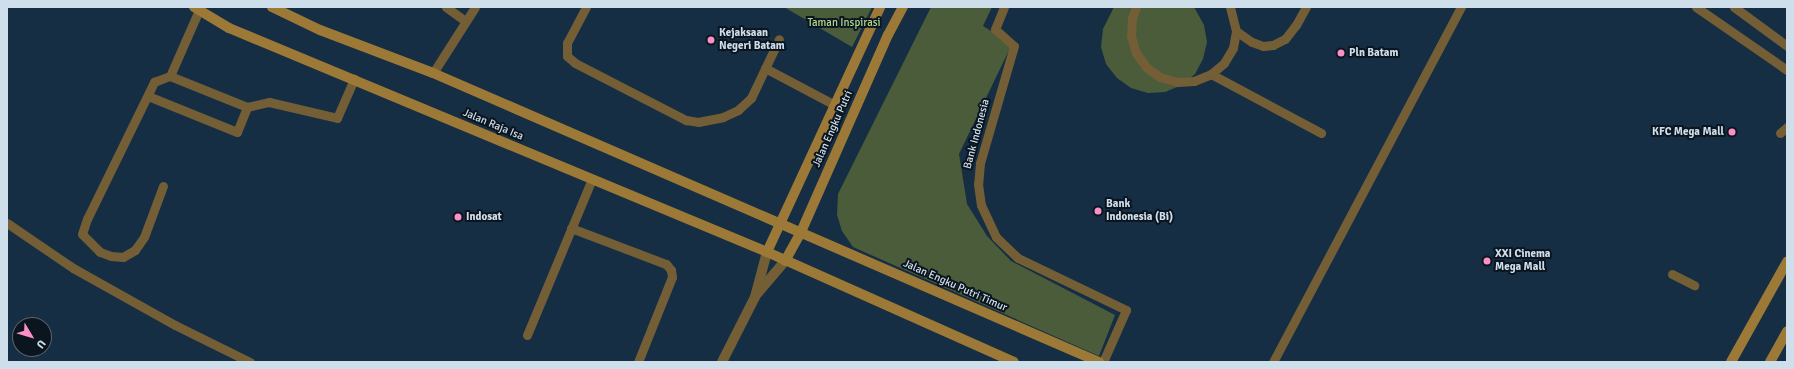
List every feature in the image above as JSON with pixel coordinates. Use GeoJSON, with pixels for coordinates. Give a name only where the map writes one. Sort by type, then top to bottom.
{"type":"FeatureCollection","features":[{"type":"Feature","properties":{"kind":"main road"},"geometry":{"type":"LineString","coordinates":[[272,7],[320,30],[433,73],[801,232]]}},
{"type":"Feature","properties":{"kind":"main road","name":"Jalan Engku Putri"},"geometry":{"type":"LineString","coordinates":[[767,252],[833,104],[880,7]]}},
{"type":"Feature","properties":{"kind":"main road","name":"Jalan Engku Putri"},"geometry":{"type":"LineString","coordinates":[[785,261],[801,232],[888,35],[904,7]]}},
{"type":"Feature","properties":{"kind":"main road","name":"Jalan Raja Isa"},"geometry":{"type":"LineString","coordinates":[[197,8],[229,28],[767,252],[785,261]]}},
{"type":"Feature","properties":{"kind":"main road","name":"Jalan Engku Putri Timur"},"geometry":{"type":"LineString","coordinates":[[801,232],[1099,362]]}},
{"type":"Feature","properties":{"kind":"main road"},"geometry":{"type":"LineString","coordinates":[[785,261],[1014,362]]}},
{"type":"Feature","properties":{"kind":"main road"},"geometry":{"type":"LineString","coordinates":[[1731,362],[1787,262]]}},
{"type":"Feature","properties":{"kind":"main road"},"geometry":{"type":"LineString","coordinates":[[1770,362],[1787,331]]}},
{"type":"Feature","properties":{"kind":"street"},"geometry":{"type":"LineString","coordinates":[[722,362],[755,297],[767,252]]}},
{"type":"Feature","properties":{"kind":"street"},"geometry":{"type":"LineString","coordinates":[[755,297],[785,261]]}},
{"type":"Feature","properties":{"kind":"lane"},"geometry":{"type":"LineString","coordinates":[[446,7],[465,21]]}},
{"type":"Feature","properties":{"kind":"lane"},"geometry":{"type":"LineString","coordinates":[[433,73],[475,7]]}},
{"type":"Feature","properties":{"kind":"lane"},"geometry":{"type":"LineString","coordinates":[[586,7],[567,43],[567,56],[575,64],[686,120],[698,122],[723,117],[738,110],[751,98],[779,39]]}},
{"type":"Feature","properties":{"kind":"lane","name":"Bank Indonesia"},"geometry":{"type":"LineString","coordinates":[[1004,7],[995,29],[1014,46],[980,163],[978,184],[981,205],[996,237],[1018,258],[1126,310],[1103,362]]}},
{"type":"Feature","properties":{"kind":"lane"},"geometry":{"type":"LineString","coordinates":[[1136,7],[1132,18],[1131,36],[1136,53],[1146,67],[1160,77],[1177,82],[1194,81],[1211,74],[1224,63],[1230,53],[1236,31],[1230,7]]}},
{"type":"Feature","properties":{"kind":"lane"},"geometry":{"type":"LineString","coordinates":[[1236,31],[1252,42],[1262,46],[1273,45],[1285,39],[1296,25],[1306,7]]}},
{"type":"Feature","properties":{"kind":"lane"},"geometry":{"type":"LineString","coordinates":[[1273,362],[1460,7]]}},
{"type":"Feature","properties":{"kind":"lane"},"geometry":{"type":"LineString","coordinates":[[1696,7],[1787,70]]}},
{"type":"Feature","properties":{"kind":"lane"},"geometry":{"type":"LineString","coordinates":[[1734,7],[1787,46]]}},
{"type":"Feature","properties":{"kind":"lane"},"geometry":{"type":"LineString","coordinates":[[170,76],[197,8]]}},
{"type":"Feature","properties":{"kind":"lane"},"geometry":{"type":"LineString","coordinates":[[765,68],[833,104]]}},
{"type":"Feature","properties":{"kind":"lane"},"geometry":{"type":"LineString","coordinates":[[1211,74],[1321,132]]}},
{"type":"Feature","properties":{"kind":"lane"},"geometry":{"type":"LineString","coordinates":[[163,186],[144,237],[135,250],[123,257],[111,256],[100,252],[82,234],[87,219],[154,82],[170,76],[247,107],[269,102],[337,118],[354,80]]}},
{"type":"Feature","properties":{"kind":"lane"},"geometry":{"type":"LineString","coordinates":[[148,96],[237,132],[247,107]]}},
{"type":"Feature","properties":{"kind":"lane"},"geometry":{"type":"LineString","coordinates":[[527,335],[592,179]]}},
{"type":"Feature","properties":{"kind":"lane"},"geometry":{"type":"LineString","coordinates":[[7,223],[73,268],[175,325],[250,362]]}},
{"type":"Feature","properties":{"kind":"lane"},"geometry":{"type":"LineString","coordinates":[[571,228],[666,264],[671,270],[672,277],[638,362]]}},
{"type":"Feature","properties":{"kind":"lane"},"geometry":{"type":"LineString","coordinates":[[1672,274],[1694,285]]}},
{"type":"Feature","properties":{"kind":"green space","name":"Taman Inspirasi"},"geometry":{"type":"Polygon","coordinates":[[[784,7],[872,7],[852,47],[784,7]]]}},
{"type":"Feature","properties":{"kind":"green space"},"geometry":{"type":"Polygon","coordinates":[[[931,7],[992,7],[983,26],[1012,44],[959,154],[967,204],[987,236],[1011,261],[1115,315],[1099,356],[853,247],[842,231],[837,215],[838,194],[931,7]]]}},
{"type":"Feature","properties":{"kind":"green space"},"geometry":{"type":"Polygon","coordinates":[[[1114,7],[1194,7],[1204,25],[1207,42],[1203,59],[1195,74],[1182,85],[1165,92],[1148,93],[1131,88],[1117,78],[1106,64],[1101,47],[1103,29],[1114,7]]]}},
{"type":"Feature","properties":{"kind":"place","name":"Kejaksaan Negeri Batam"},"geometry":{"type":"Point","coordinates":[711,40]}},
{"type":"Feature","properties":{"kind":"place","name":"Pln Batam"},"geometry":{"type":"Point","coordinates":[1341,53]}},
{"type":"Feature","properties":{"kind":"place","name":"KFC Mega Mall"},"geometry":{"type":"Point","coordinates":[1732,132]}},
{"type":"Feature","properties":{"kind":"place","name":"Bank Indonesia (Bi)"},"geometry":{"type":"Point","coordinates":[1098,211]}},
{"type":"Feature","properties":{"kind":"place","name":"Indosat"},"geometry":{"type":"Point","coordinates":[458,217]}},
{"type":"Feature","properties":{"kind":"place","name":"XXI Cinema Mega Mall"},"geometry":{"type":"Point","coordinates":[1487,261]}}]}
